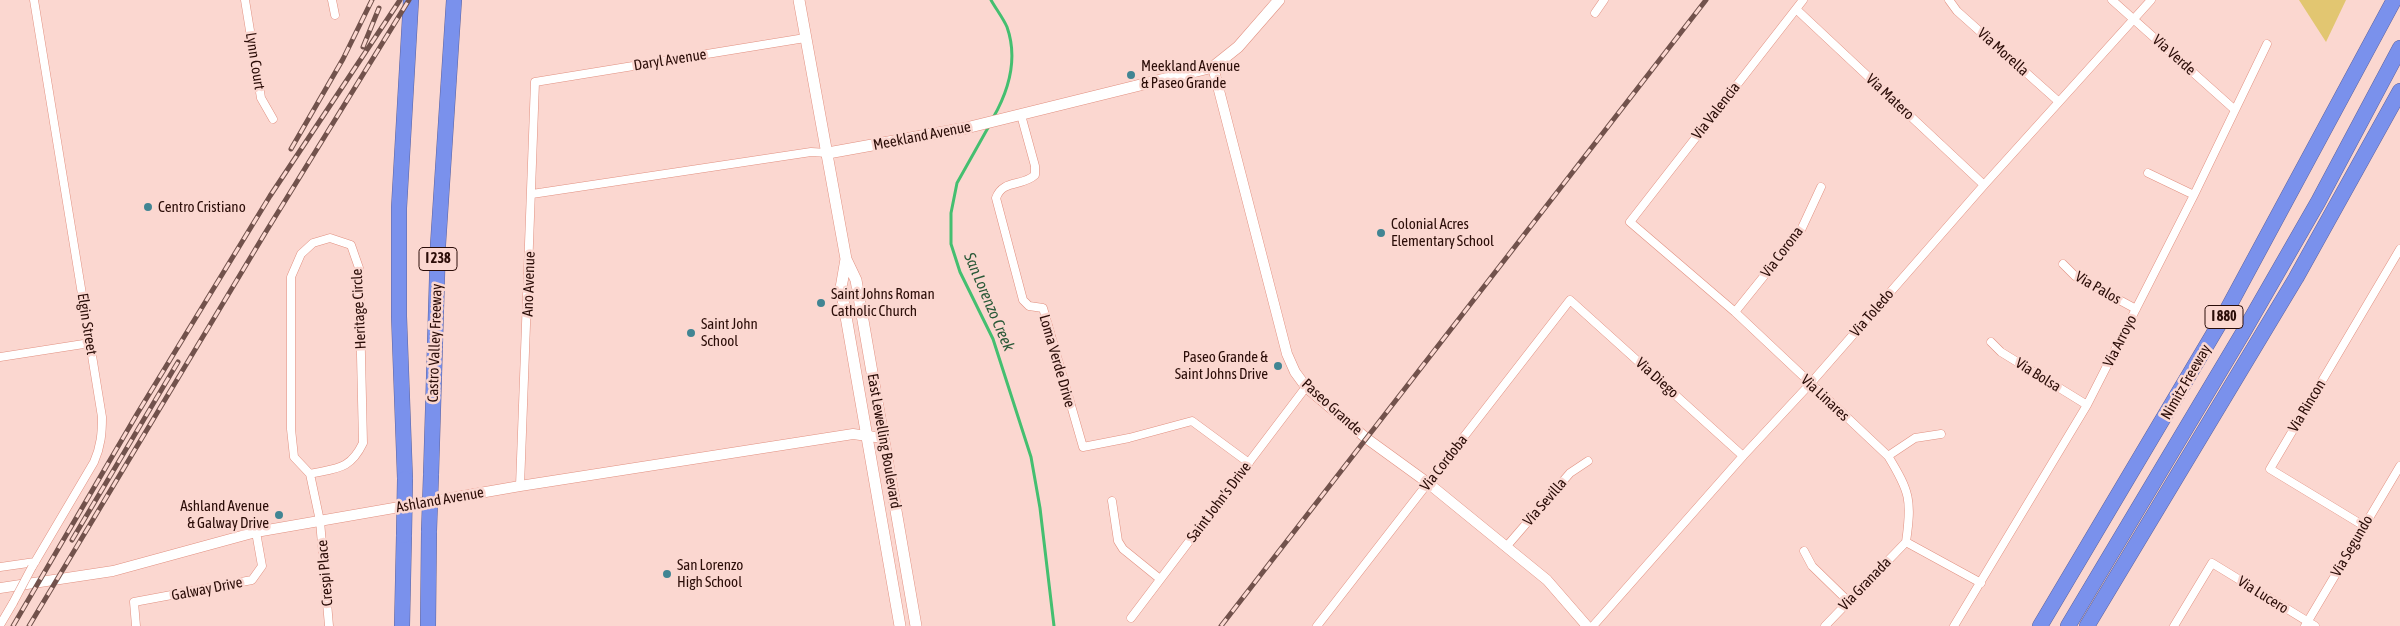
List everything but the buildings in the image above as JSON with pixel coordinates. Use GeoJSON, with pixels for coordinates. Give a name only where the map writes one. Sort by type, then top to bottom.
{"type":"FeatureCollection","features":[{"type":"Feature","properties":{"kind":"highway","name":"Castro Valley Freeway"},"geometry":{"type":"LineString","coordinates":[[402,626],[405,480],[398,251],[403,124],[411,0]]}},
{"type":"Feature","properties":{"kind":"highway","name":"Castro Valley Freeway"},"geometry":{"type":"LineString","coordinates":[[428,626],[430,475],[438,245],[454,0]]}},
{"type":"Feature","properties":{"kind":"highway","name":"Nimitz Freeway"},"geometry":{"type":"LineString","coordinates":[[2040,626],[2217,329],[2394,0]]}},
{"type":"Feature","properties":{"kind":"highway","name":"I 880"},"geometry":{"type":"LineString","coordinates":[[2068,626],[2244,332],[2318,202],[2400,48]]}},
{"type":"Feature","properties":{"kind":"highway"},"geometry":{"type":"LineString","coordinates":[[2378,89],[2400,73]]}},
{"type":"Feature","properties":{"kind":"highway","name":"I 880"},"geometry":{"type":"LineString","coordinates":[[2087,626],[2296,278],[2400,91]]}},
{"type":"Feature","properties":{"kind":"main road","name":"East Lewelling Boulevard"},"geometry":{"type":"LineString","coordinates":[[799,0],[846,259],[856,280],[916,626]]}},
{"type":"Feature","properties":{"kind":"main road","name":"Meekland Avenue"},"geometry":{"type":"LineString","coordinates":[[828,153],[966,128],[1213,67],[1238,47],[1279,0]]}},
{"type":"Feature","properties":{"kind":"main road","name":"East Lewelling Boulevard"},"geometry":{"type":"LineString","coordinates":[[846,259],[841,288],[900,626]]}},
{"type":"Feature","properties":{"kind":"street","name":"Elgin Street"},"geometry":{"type":"LineString","coordinates":[[0,625],[100,449],[102,417],[34,0]]}},
{"type":"Feature","properties":{"kind":"street","name":"Lynn Court"},"geometry":{"type":"LineString","coordinates":[[245,0],[261,98],[273,119]]}},
{"type":"Feature","properties":{"kind":"street"},"geometry":{"type":"LineString","coordinates":[[332,0],[335,15]]}},
{"type":"Feature","properties":{"kind":"street"},"geometry":{"type":"LineString","coordinates":[[1594,13],[1604,0]]}},
{"type":"Feature","properties":{"kind":"street","name":"Via Valencia"},"geometry":{"type":"LineString","coordinates":[[1630,222],[1803,0]]}},
{"type":"Feature","properties":{"kind":"street","name":"Via Morella"},"geometry":{"type":"LineString","coordinates":[[1949,0],[1957,11],[2059,102]]}},
{"type":"Feature","properties":{"kind":"street","name":"Via Verde"},"geometry":{"type":"LineString","coordinates":[[2112,0],[2235,110]]}},
{"type":"Feature","properties":{"kind":"street","name":"Via Toledo"},"geometry":{"type":"LineString","coordinates":[[1593,626],[1743,456],[1810,384],[1984,184],[2152,0]]}},
{"type":"Feature","properties":{"kind":"street","name":"Via Matero"},"geometry":{"type":"LineString","coordinates":[[1796,9],[1984,184]]}},
{"type":"Feature","properties":{"kind":"street","name":"Daryl Avenue"},"geometry":{"type":"LineString","coordinates":[[535,82],[805,38]]}},
{"type":"Feature","properties":{"kind":"street","name":"Via Arroyo"},"geometry":{"type":"LineString","coordinates":[[1954,626],[2087,405],[2194,195],[2267,44]]}},
{"type":"Feature","properties":{"kind":"street","name":"Paseo Grande"},"geometry":{"type":"LineString","coordinates":[[1213,67],[1287,354],[1295,372],[1306,386],[1366,438],[1428,483],[1547,580],[1587,626]]}},
{"type":"Feature","properties":{"kind":"street","name":"Ano Avenue"},"geometry":{"type":"LineString","coordinates":[[520,486],[535,82]]}},
{"type":"Feature","properties":{"kind":"street","name":"Loma Verde Drive"},"geometry":{"type":"LineString","coordinates":[[1016,116],[1035,166],[1035,175],[1030,179],[1004,186],[996,198],[1023,300],[1029,306],[1043,308],[1083,447],[1121,440],[1192,421],[1249,463]]}},
{"type":"Feature","properties":{"kind":"street","name":"Meekland Avenue"},"geometry":{"type":"LineString","coordinates":[[532,194],[811,152],[828,153]]}},
{"type":"Feature","properties":{"kind":"street"},"geometry":{"type":"LineString","coordinates":[[2148,173],[2194,195]]}},
{"type":"Feature","properties":{"kind":"street","name":"Via Corona"},"geometry":{"type":"LineString","coordinates":[[1735,312],[1801,230],[1821,188]]}},
{"type":"Feature","properties":{"kind":"street","name":"Via Linares"},"geometry":{"type":"LineString","coordinates":[[1630,222],[1735,312],[1888,456],[1905,482],[1909,501],[1911,511],[1906,542]]}},
{"type":"Feature","properties":{"kind":"street","name":"Heritage Circle"},"geometry":{"type":"LineString","coordinates":[[310,474],[343,467],[356,458],[363,443],[359,268],[351,245],[330,238],[312,243],[301,254],[291,277],[291,429],[294,457],[310,474],[320,521]]}},
{"type":"Feature","properties":{"kind":"street","name":"Via Rincon"},"geometry":{"type":"LineString","coordinates":[[2364,526],[2270,469],[2400,249]]}},
{"type":"Feature","properties":{"kind":"street","name":"Via Palos"},"geometry":{"type":"LineString","coordinates":[[2063,264],[2075,276],[2136,309]]}},
{"type":"Feature","properties":{"kind":"street","name":"Via Diego"},"geometry":{"type":"LineString","coordinates":[[1570,300],[1743,456]]}},
{"type":"Feature","properties":{"kind":"street","name":"Via Cordoba"},"geometry":{"type":"LineString","coordinates":[[1317,626],[1570,300]]}},
{"type":"Feature","properties":{"kind":"street","name":"Via Bolsa"},"geometry":{"type":"LineString","coordinates":[[1991,342],[2001,352],[2087,405]]}},
{"type":"Feature","properties":{"kind":"street"},"geometry":{"type":"LineString","coordinates":[[0,357],[90,343]]}},
{"type":"Feature","properties":{"kind":"street","name":"Saint John's Drive"},"geometry":{"type":"LineString","coordinates":[[1131,618],[1306,386]]}},
{"type":"Feature","properties":{"kind":"street","name":"Ashland Avenue"},"geometry":{"type":"LineString","coordinates":[[0,588],[113,570],[256,532],[520,486],[855,433],[883,438]]}},
{"type":"Feature","properties":{"kind":"street"},"geometry":{"type":"LineString","coordinates":[[1888,456],[1916,438],[1941,434]]}},
{"type":"Feature","properties":{"kind":"street","name":"Via Sevilla"},"geometry":{"type":"LineString","coordinates":[[1506,547],[1570,473],[1588,461]]}},
{"type":"Feature","properties":{"kind":"street","name":"Via Segundo"},"geometry":{"type":"LineString","coordinates":[[2309,625],[2400,466]]}},
{"type":"Feature","properties":{"kind":"street"},"geometry":{"type":"LineString","coordinates":[[1112,501],[1118,541],[1123,549],[1160,579]]}},
{"type":"Feature","properties":{"kind":"street","name":"Crespi Place"},"geometry":{"type":"LineString","coordinates":[[320,521],[329,626]]}},
{"type":"Feature","properties":{"kind":"street","name":"Galway Drive"},"geometry":{"type":"LineString","coordinates":[[136,626],[134,602],[252,580],[262,566],[256,532]]}},
{"type":"Feature","properties":{"kind":"street"},"geometry":{"type":"LineString","coordinates":[[1906,542],[1981,583]]}},
{"type":"Feature","properties":{"kind":"street","name":"Via Granada"},"geometry":{"type":"LineString","coordinates":[[1825,626],[1906,542]]}},
{"type":"Feature","properties":{"kind":"street"},"geometry":{"type":"LineString","coordinates":[[1804,551],[1812,566],[1848,601]]}},
{"type":"Feature","properties":{"kind":"street","name":"Via Lucero"},"geometry":{"type":"LineString","coordinates":[[2174,626],[2212,563],[2309,625]]}},
{"type":"Feature","properties":{"kind":"street"},"geometry":{"type":"LineString","coordinates":[[0,567],[34,564]]}},
{"type":"Feature","properties":{"kind":"shaded area"},"geometry":{"type":"Polygon","coordinates":[[[2299,0],[2346,0],[2326,42],[2299,0]]]}},
{"type":"Feature","properties":{"kind":"waterway","name":"San Lorenzo Creek"},"geometry":{"type":"LineString","coordinates":[[991,0],[1007,27],[1012,50],[1012,62],[1007,85],[993,118]]}},
{"type":"Feature","properties":{"kind":"waterway","name":"San Lorenzo Creek"},"geometry":{"type":"LineString","coordinates":[[989,126],[957,183],[951,213],[951,244],[960,272],[993,339],[1031,457],[1040,508],[1054,626]]}},
{"type":"Feature","properties":{"kind":"railway"},"geometry":{"type":"LineString","coordinates":[[291,149],[343,59],[372,0]]}},
{"type":"Feature","properties":{"kind":"railway"},"geometry":{"type":"LineString","coordinates":[[13,626],[137,414],[270,196],[400,0]]}},
{"type":"Feature","properties":{"kind":"railway"},"geometry":{"type":"LineString","coordinates":[[29,626],[267,230],[409,0]]}},
{"type":"Feature","properties":{"kind":"railway"},"geometry":{"type":"LineString","coordinates":[[1221,626],[1706,0]]}},
{"type":"Feature","properties":{"kind":"railway"},"geometry":{"type":"LineString","coordinates":[[363,47],[379,8]]}},
{"type":"Feature","properties":{"kind":"railway"},"geometry":{"type":"LineString","coordinates":[[72,540],[178,362]]}},
{"type":"Feature","properties":{"kind":"place","name":"Meekland Avenue & Paseo Grande"},"geometry":{"type":"Point","coordinates":[1131,75]}},
{"type":"Feature","properties":{"kind":"place","name":"Centro Cristiano"},"geometry":{"type":"Point","coordinates":[148,207]}},
{"type":"Feature","properties":{"kind":"place","name":"Colonial Acres Elementary School"},"geometry":{"type":"Point","coordinates":[1381,233]}},
{"type":"Feature","properties":{"kind":"place","name":"Saint Johns Roman Catholic Church"},"geometry":{"type":"Point","coordinates":[821,303]}},
{"type":"Feature","properties":{"kind":"place","name":"Saint John School"},"geometry":{"type":"Point","coordinates":[691,333]}},
{"type":"Feature","properties":{"kind":"place","name":"Paseo Grande & Saint Johns Drive"},"geometry":{"type":"Point","coordinates":[1278,366]}},
{"type":"Feature","properties":{"kind":"place","name":"Ashland Avenue & Galway Drive"},"geometry":{"type":"Point","coordinates":[279,515]}},
{"type":"Feature","properties":{"kind":"place","name":"San Lorenzo High School"},"geometry":{"type":"Point","coordinates":[667,574]}}]}
